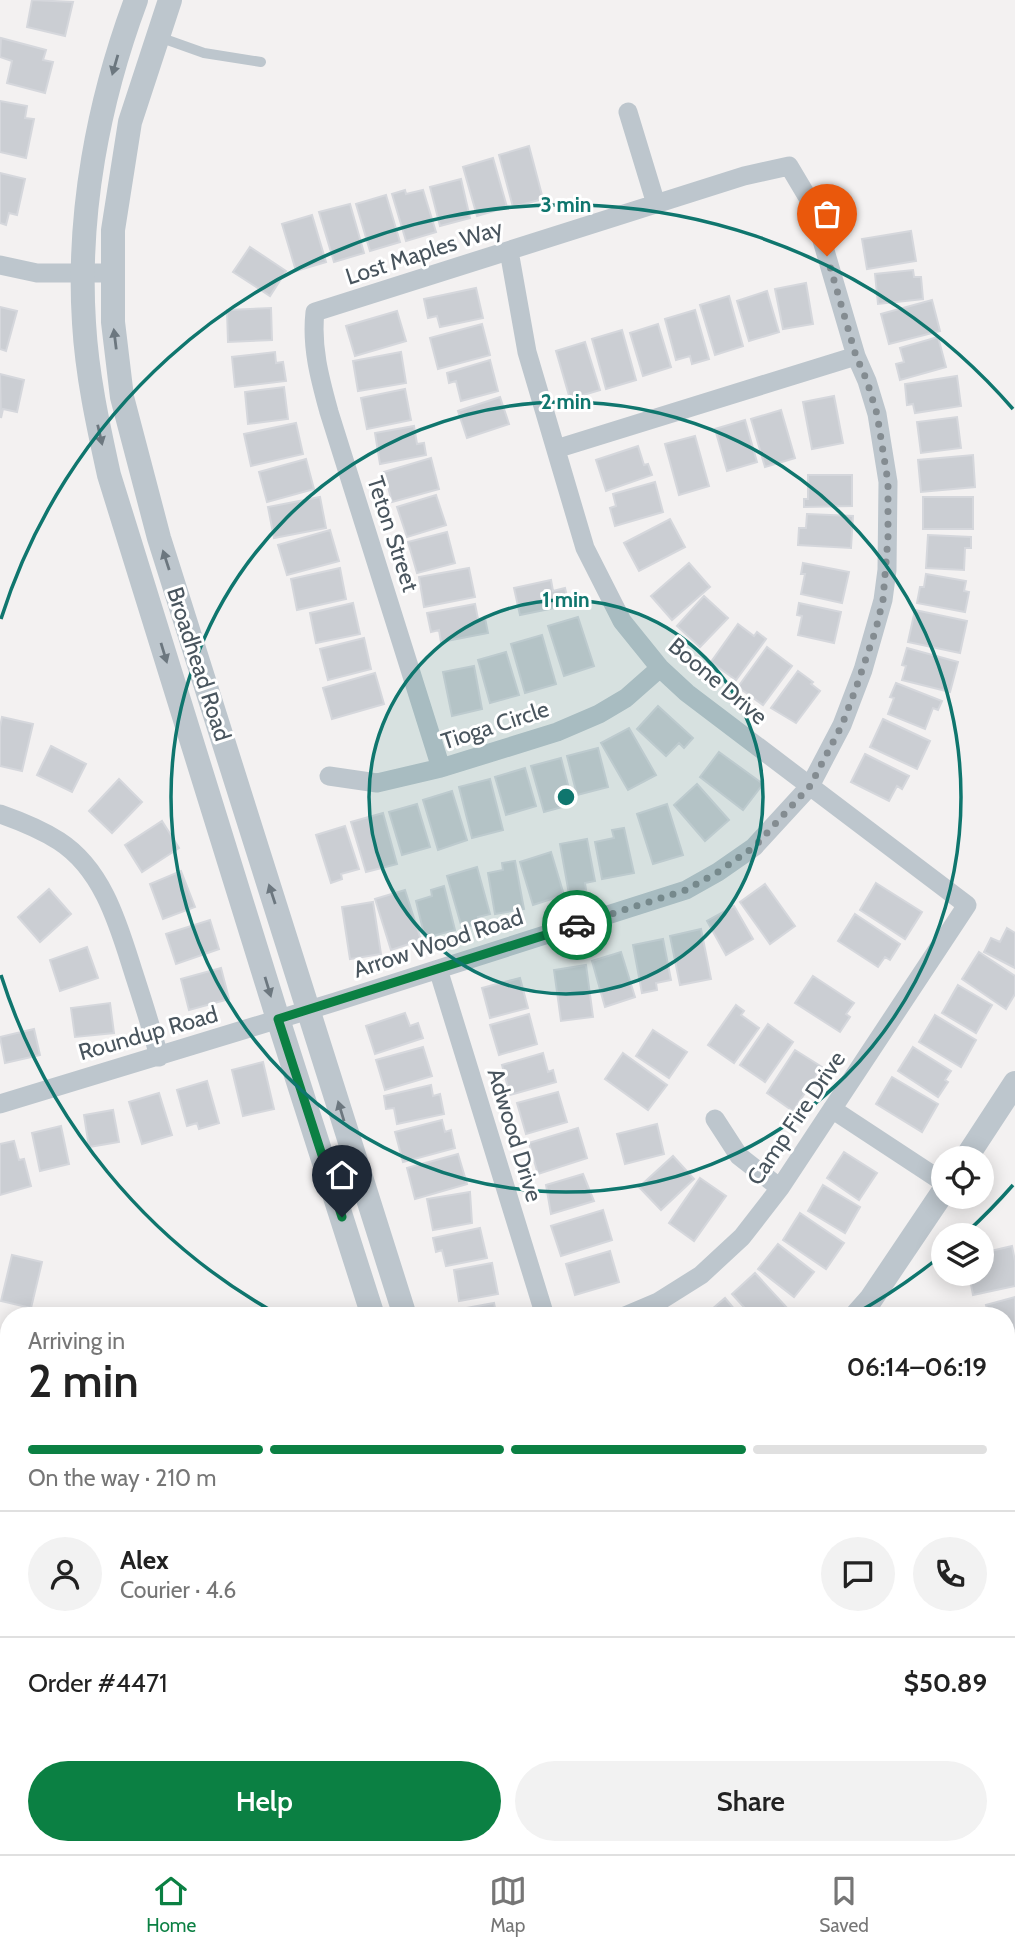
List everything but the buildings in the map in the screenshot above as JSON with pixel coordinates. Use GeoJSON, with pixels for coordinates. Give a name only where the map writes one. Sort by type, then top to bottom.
{"type":"FeatureCollection","features":[{"type":"Feature","properties":{"kind":"street","name":"Broadhead Road"},"geometry":{"type":"LineString","coordinates":[[136,0],[101,115],[84,227],[84,324],[93,403],[109,475],[370,1307]]}},
{"type":"Feature","properties":{"kind":"street","name":"Broadhead Road"},"geometry":{"type":"LineString","coordinates":[[170,0],[130,122],[113,230],[113,321],[122,397],[163,551],[402,1307]]}},
{"type":"Feature","properties":{"kind":"street"},"geometry":{"type":"LineString","coordinates":[[126,27],[159,37]]}},
{"type":"Feature","properties":{"kind":"street"},"geometry":{"type":"LineString","coordinates":[[628,112],[656,204]]}},
{"type":"Feature","properties":{"kind":"street","name":"Lost Maples Way"},"geometry":{"type":"LineString","coordinates":[[315,312],[744,176],[789,166]]}},
{"type":"Feature","properties":{"kind":"street","name":"Arrow Wood Road"},"geometry":{"type":"LineString","coordinates":[[309,1010],[686,890],[754,847],[810,786],[842,725],[863,670],[881,609],[887,570],[888,482],[884,447],[867,381],[856,356],[811,203],[789,166]]}},
{"type":"Feature","properties":{"kind":"street","name":"Boone Drive"},"geometry":{"type":"LineString","coordinates":[[509,251],[527,352],[581,535],[622,621],[660,668],[687,693],[967,905]]}},
{"type":"Feature","properties":{"kind":"street"},"geometry":{"type":"LineString","coordinates":[[0,265],[37,273],[113,274]]}},
{"type":"Feature","properties":{"kind":"street","name":"Teton Street"},"geometry":{"type":"LineString","coordinates":[[315,312],[312,333],[316,362],[329,412],[441,768]]}},
{"type":"Feature","properties":{"kind":"street"},"geometry":{"type":"LineString","coordinates":[[556,449],[856,356]]}},
{"type":"Feature","properties":{"kind":"street","name":"Tioga Circle"},"geometry":{"type":"LineString","coordinates":[[329,776],[377,783],[441,768],[557,732],[599,714],[626,698],[660,668]]}},
{"type":"Feature","properties":{"kind":"street"},"geometry":{"type":"LineString","coordinates":[[0,814],[60,842],[81,862],[101,888],[117,919],[159,1057]]}},
{"type":"Feature","properties":{"kind":"street","name":"Camp Fire Drive"},"geometry":{"type":"LineString","coordinates":[[646,1307],[701,1275],[742,1237],[780,1188],[967,905]]}},
{"type":"Feature","properties":{"kind":"street","name":"Adwood Drive"},"geometry":{"type":"LineString","coordinates":[[438,969],[542,1307]]}},
{"type":"Feature","properties":{"kind":"street","name":"Roundup Road"},"geometry":{"type":"LineString","coordinates":[[0,1104],[309,1010]]}},
{"type":"Feature","properties":{"kind":"street"},"geometry":{"type":"LineString","coordinates":[[974,1146],[1015,1083]]}},
{"type":"Feature","properties":{"kind":"street"},"geometry":{"type":"LineString","coordinates":[[832,1109],[931,1174]]}},
{"type":"Feature","properties":{"kind":"street"},"geometry":{"type":"LineString","coordinates":[[715,1119],[739,1156],[780,1188]]}},
{"type":"Feature","properties":{"kind":"street"},"geometry":{"type":"LineString","coordinates":[[864,1307],[932,1209]]}},
{"type":"Feature","properties":{"kind":"lane"},"geometry":{"type":"LineString","coordinates":[[159,37],[204,53],[261,62]]}},
{"type":"Feature","properties":{"kind":"way so far"},"geometry":{"type":"LineString","coordinates":[[577,925],[686,890],[754,847],[810,786],[842,725],[863,670],[883,600],[887,570],[888,482],[877,414],[856,356],[827,256]]}},
{"type":"Feature","properties":{"kind":"route"},"geometry":{"type":"LineString","coordinates":[[342,1217],[278,1019],[577,925]]}}]}
